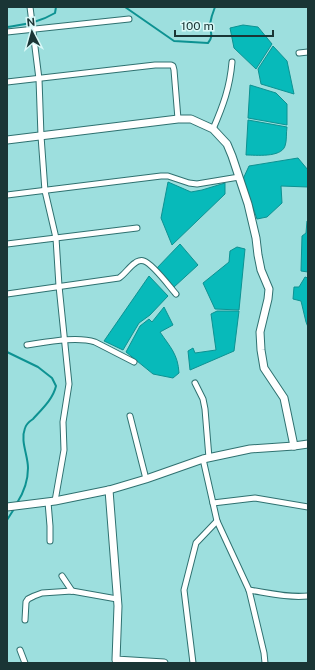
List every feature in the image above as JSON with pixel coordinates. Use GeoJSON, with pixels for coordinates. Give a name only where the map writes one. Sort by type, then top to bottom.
{"type":"FeatureCollection","features":[{"type":"Feature","properties":{"kind":"street"},"geometry":{"type":"LineString","coordinates":[[30,7],[39,79],[45,191],[56,238],[59,286],[69,384],[63,422],[64,450],[51,502],[50,541]]}},
{"type":"Feature","properties":{"kind":"street"},"geometry":{"type":"LineString","coordinates":[[7,32],[32,28],[129,19]]}},
{"type":"Feature","properties":{"kind":"street"},"geometry":{"type":"LineString","coordinates":[[299,53],[308,52]]}},
{"type":"Feature","properties":{"kind":"street"},"geometry":{"type":"LineString","coordinates":[[213,129],[225,100],[231,77],[232,62]]}},
{"type":"Feature","properties":{"kind":"street"},"geometry":{"type":"LineString","coordinates":[[7,82],[155,65],[171,65],[173,66],[174,70],[178,119]]}},
{"type":"Feature","properties":{"kind":"street"},"geometry":{"type":"LineString","coordinates":[[7,140],[178,119],[191,119],[213,129],[227,144],[248,204],[256,238],[261,270],[268,289],[268,299],[260,332],[264,368],[284,398],[294,446]]}},
{"type":"Feature","properties":{"kind":"street"},"geometry":{"type":"LineString","coordinates":[[7,195],[161,176],[168,176],[197,184],[239,177]]}},
{"type":"Feature","properties":{"kind":"street"},"geometry":{"type":"LineString","coordinates":[[7,244],[138,228]]}},
{"type":"Feature","properties":{"kind":"street"},"geometry":{"type":"LineString","coordinates":[[7,294],[119,278],[139,260],[144,260],[152,266],[176,294]]}},
{"type":"Feature","properties":{"kind":"street"},"geometry":{"type":"LineString","coordinates":[[27,345],[64,340],[89,340],[134,362]]}},
{"type":"Feature","properties":{"kind":"street"},"geometry":{"type":"LineString","coordinates":[[195,383],[204,404],[206,422],[206,458],[217,521],[249,590],[264,653],[264,663]]}},
{"type":"Feature","properties":{"kind":"street"},"geometry":{"type":"LineString","coordinates":[[130,416],[146,479]]}},
{"type":"Feature","properties":{"kind":"street"},"geometry":{"type":"LineString","coordinates":[[9,507],[51,502],[109,490],[206,458],[250,449],[308,444]]}},
{"type":"Feature","properties":{"kind":"street"},"geometry":{"type":"LineString","coordinates":[[109,490],[117,599],[115,662],[164,663]]}},
{"type":"Feature","properties":{"kind":"street"},"geometry":{"type":"LineString","coordinates":[[213,503],[255,498],[308,508]]}},
{"type":"Feature","properties":{"kind":"street"},"geometry":{"type":"LineString","coordinates":[[193,663],[184,590],[196,543],[217,521]]}},
{"type":"Feature","properties":{"kind":"street"},"geometry":{"type":"LineString","coordinates":[[62,576],[72,591]]}},
{"type":"Feature","properties":{"kind":"street"},"geometry":{"type":"LineString","coordinates":[[249,590],[287,596],[308,596]]}},
{"type":"Feature","properties":{"kind":"street"},"geometry":{"type":"LineString","coordinates":[[25,620],[26,602],[28,599],[42,594],[72,591],[117,599]]}},
{"type":"Feature","properties":{"kind":"street"},"geometry":{"type":"LineString","coordinates":[[20,650],[25,663]]}},
{"type":"Feature","properties":{"kind":"water"},"geometry":{"type":"Polygon","coordinates":[[[243,25],[258,27],[272,44],[256,69],[234,48],[230,28],[243,25]]]}},
{"type":"Feature","properties":{"kind":"water"},"geometry":{"type":"Polygon","coordinates":[[[273,46],[287,61],[294,94],[261,84],[258,69],[273,46]]]}},
{"type":"Feature","properties":{"kind":"water"},"geometry":{"type":"Polygon","coordinates":[[[250,85],[276,93],[287,104],[287,125],[248,118],[250,85]]]}},
{"type":"Feature","properties":{"kind":"water"},"geometry":{"type":"Polygon","coordinates":[[[248,120],[287,127],[286,144],[283,150],[267,155],[246,155],[248,120]]]}},
{"type":"Feature","properties":{"kind":"water"},"geometry":{"type":"Polygon","coordinates":[[[298,158],[308,170],[308,187],[281,186],[282,203],[267,217],[257,219],[243,179],[249,166],[298,158]]]}},
{"type":"Feature","properties":{"kind":"water"},"geometry":{"type":"Polygon","coordinates":[[[168,182],[191,192],[225,183],[225,194],[172,245],[161,218],[168,182]]]}},
{"type":"Feature","properties":{"kind":"water"},"geometry":{"type":"Polygon","coordinates":[[[308,220],[308,272],[301,271],[302,236],[306,233],[308,220]]]}},
{"type":"Feature","properties":{"kind":"water"},"geometry":{"type":"Polygon","coordinates":[[[180,244],[198,265],[174,287],[156,269],[180,244]]]}},
{"type":"Feature","properties":{"kind":"water"},"geometry":{"type":"Polygon","coordinates":[[[237,247],[245,249],[239,310],[215,309],[203,283],[229,262],[230,251],[237,247]]]}},
{"type":"Feature","properties":{"kind":"water"},"geometry":{"type":"Polygon","coordinates":[[[149,276],[168,296],[150,315],[139,323],[123,350],[104,341],[149,276]]]}},
{"type":"Feature","properties":{"kind":"water"},"geometry":{"type":"Polygon","coordinates":[[[305,277],[308,278],[308,327],[301,301],[293,299],[294,287],[299,287],[305,277]]]}},
{"type":"Feature","properties":{"kind":"water"},"geometry":{"type":"Polygon","coordinates":[[[164,307],[173,325],[160,332],[173,351],[177,361],[179,373],[173,378],[153,374],[126,352],[140,326],[149,319],[152,322],[164,307]]]}},
{"type":"Feature","properties":{"kind":"water"},"geometry":{"type":"Polygon","coordinates":[[[217,311],[239,311],[234,351],[190,370],[188,351],[193,348],[195,353],[216,350],[211,314],[217,311]]]}},
{"type":"Feature","properties":{"kind":"waterway"},"geometry":{"type":"LineString","coordinates":[[7,27],[32,23],[43,19],[55,13],[56,7]]}},
{"type":"Feature","properties":{"kind":"waterway"},"geometry":{"type":"LineString","coordinates":[[125,7],[174,41],[208,43],[211,36],[210,24],[215,7]]}},
{"type":"Feature","properties":{"kind":"waterway"},"geometry":{"type":"LineString","coordinates":[[7,352],[38,367],[52,378],[56,386],[55,391],[47,404],[25,428],[23,438],[28,463],[28,473],[22,495],[17,503]]}},
{"type":"Feature","properties":{"kind":"waterway"},"geometry":{"type":"LineString","coordinates":[[7,520],[14,509]]}}]}
